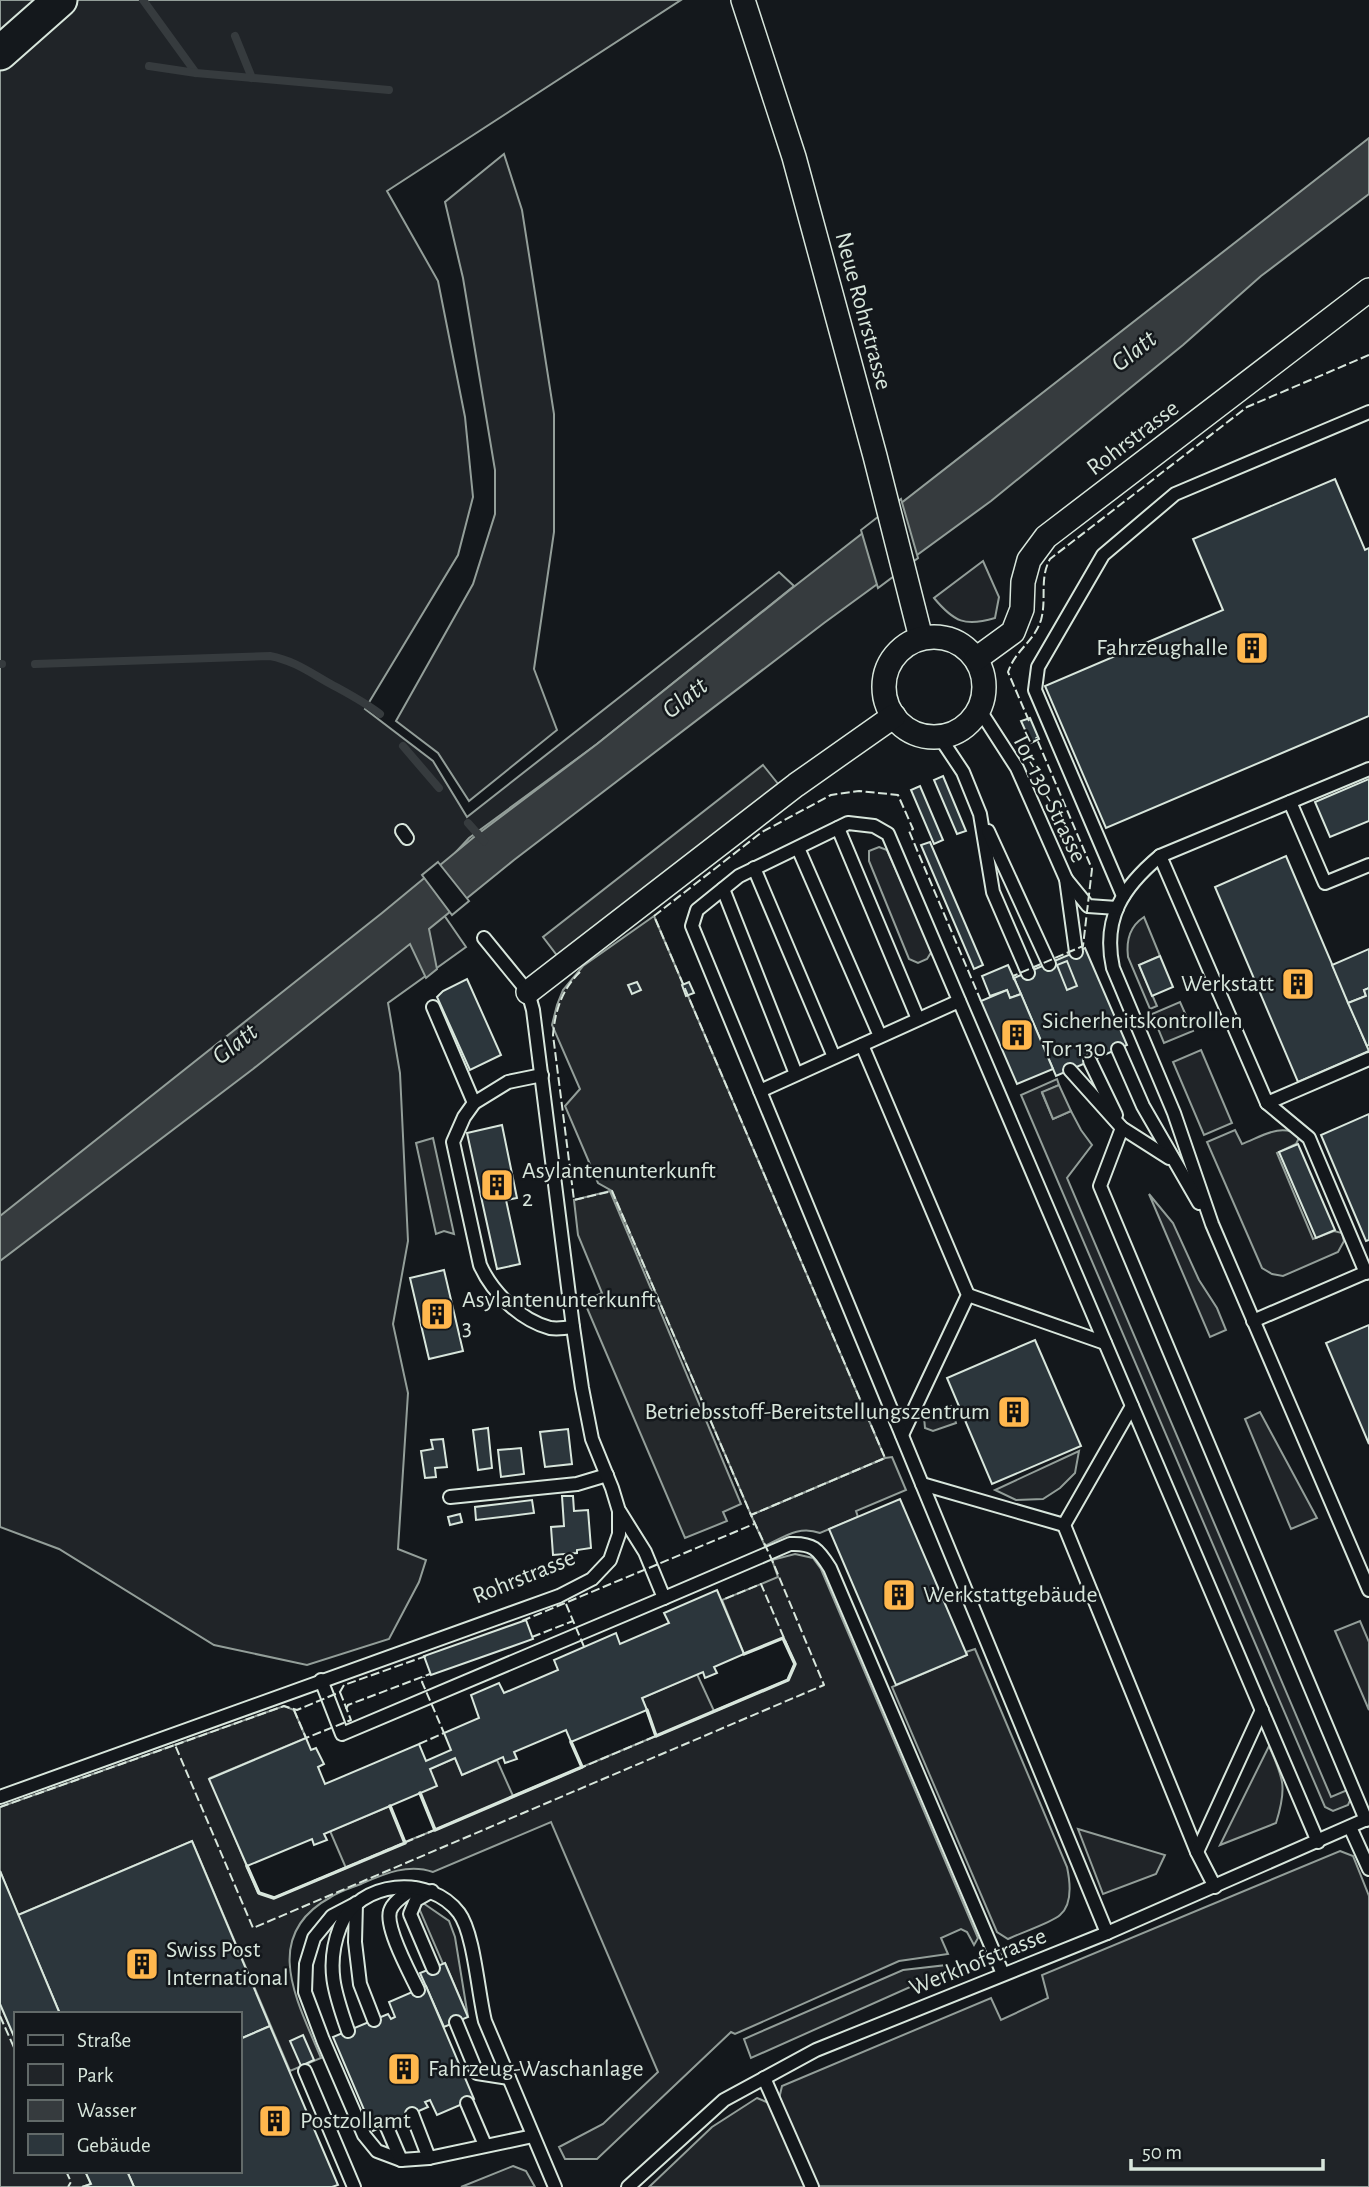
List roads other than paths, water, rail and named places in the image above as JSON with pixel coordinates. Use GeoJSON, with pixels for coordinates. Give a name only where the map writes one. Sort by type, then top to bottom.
{"type":"FeatureCollection","features":[{"type":"Feature","properties":{"kind":"main road"},"geometry":{"type":"LineString","coordinates":[[0,53],[61,0]]}},
{"type":"Feature","properties":{"kind":"street","name":"Neue Rohrstrasse"},"geometry":{"type":"LineString","coordinates":[[743,0],[794,157],[875,456],[921,639]]}},
{"type":"Feature","properties":{"kind":"street","name":"Rohrstrasse"},"geometry":{"type":"LineString","coordinates":[[976,659],[1013,632],[1022,608],[1023,582],[1029,560],[1046,537],[1369,290]]}},
{"type":"Feature","properties":{"kind":"street"},"geometry":{"type":"LineString","coordinates":[[933,637],[946,638],[967,649],[976,659],[984,684],[983,696],[979,709],[962,727],[951,734],[926,736],[903,726],[894,716],[884,691],[885,677],[890,664],[908,644],[933,637]]}},
{"type":"Feature","properties":{"kind":"street"},"geometry":{"type":"LineString","coordinates":[[528,992],[796,785],[894,716]]}},
{"type":"Feature","properties":{"kind":"lane"},"geometry":{"type":"LineString","coordinates":[[1120,902],[1035,690],[1038,667],[1103,555],[1175,494],[1369,412]]}},
{"type":"Feature","properties":{"kind":"lane","name":"Tor-130-Strasse"},"geometry":{"type":"LineString","coordinates":[[979,709],[1017,768],[1066,879],[1076,952]]}},
{"type":"Feature","properties":{"kind":"lane"},"geometry":{"type":"LineString","coordinates":[[939,736],[963,772],[1049,964]]}},
{"type":"Feature","properties":{"kind":"lane"},"geometry":{"type":"LineString","coordinates":[[1369,769],[1160,856],[1142,871],[1120,902],[1109,931],[1113,968],[1174,1113],[1212,1224],[1369,1590]]}},
{"type":"Feature","properties":{"kind":"lane"},"geometry":{"type":"LineString","coordinates":[[1290,802],[1325,883],[1369,865]]}},
{"type":"Feature","properties":{"kind":"lane"},"geometry":{"type":"LineString","coordinates":[[981,814],[993,892],[1028,972]]}},
{"type":"Feature","properties":{"kind":"lane"},"geometry":{"type":"LineString","coordinates":[[1107,1933],[692,926],[697,910],[738,876],[848,823],[874,826],[888,834],[1318,1842]]}},
{"type":"Feature","properties":{"kind":"lane"},"geometry":{"type":"LineString","coordinates":[[838,828],[918,1019]]}},
{"type":"Feature","properties":{"kind":"lane"},"geometry":{"type":"LineString","coordinates":[[798,848],[880,1036]]}},
{"type":"Feature","properties":{"kind":"lane"},"geometry":{"type":"LineString","coordinates":[[1160,856],[1267,1103],[1309,1138],[1367,1272],[1253,1321]]}},
{"type":"Feature","properties":{"kind":"lane"},"geometry":{"type":"LineString","coordinates":[[754,868],[834,1058]]}},
{"type":"Feature","properties":{"kind":"lane"},"geometry":{"type":"LineString","coordinates":[[1066,879],[1088,906],[1120,902]]}},
{"type":"Feature","properties":{"kind":"lane"},"geometry":{"type":"LineString","coordinates":[[723,889],[796,1074]]}},
{"type":"Feature","properties":{"kind":"lane","name":"Rohrstrasse"},"geometry":{"type":"LineString","coordinates":[[0,1797],[559,1596],[592,1579],[610,1560],[619,1534],[619,1511],[592,1439],[573,1327],[538,1038],[528,992],[484,938]]}},
{"type":"Feature","properties":{"kind":"lane"},"geometry":{"type":"LineString","coordinates":[[760,1091],[959,1001]]}},
{"type":"Feature","properties":{"kind":"lane"},"geometry":{"type":"LineString","coordinates":[[433,1007],[474,1103]]}},
{"type":"Feature","properties":{"kind":"lane"},"geometry":{"type":"LineString","coordinates":[[862,1045],[968,1295],[1105,1343]]}},
{"type":"Feature","properties":{"kind":"lane"},"geometry":{"type":"LineString","coordinates":[[1118,1049],[1143,1106],[1212,1224]]}},
{"type":"Feature","properties":{"kind":"lane"},"geometry":{"type":"LineString","coordinates":[[1267,1103],[1369,1059]]}},
{"type":"Feature","properties":{"kind":"lane"},"geometry":{"type":"LineString","coordinates":[[1090,1061],[1122,1128],[1100,1186],[1368,1819]]}},
{"type":"Feature","properties":{"kind":"lane"},"geometry":{"type":"LineString","coordinates":[[1070,1070],[1122,1128],[1173,1160]]}},
{"type":"Feature","properties":{"kind":"lane"},"geometry":{"type":"LineString","coordinates":[[542,1075],[508,1082],[474,1103],[464,1117],[453,1142],[480,1265],[486,1280],[498,1294],[538,1323],[553,1329],[573,1327]]}},
{"type":"Feature","properties":{"kind":"lane"},"geometry":{"type":"LineString","coordinates":[[902,1435],[968,1295]]}},
{"type":"Feature","properties":{"kind":"lane"},"geometry":{"type":"LineString","coordinates":[[1064,1525],[1132,1406]]}},
{"type":"Feature","properties":{"kind":"lane"},"geometry":{"type":"LineString","coordinates":[[450,1497],[578,1484],[607,1475]]}},
{"type":"Feature","properties":{"kind":"lane"},"geometry":{"type":"LineString","coordinates":[[922,1484],[1064,1525]]}},
{"type":"Feature","properties":{"kind":"lane"},"geometry":{"type":"LineString","coordinates":[[619,1511],[645,1552],[664,1598]]}},
{"type":"Feature","properties":{"kind":"lane"},"geometry":{"type":"LineString","coordinates":[[1064,1525],[1197,1852],[1215,1886]]}},
{"type":"Feature","properties":{"kind":"lane"},"geometry":{"type":"LineString","coordinates":[[321,1681],[342,1734],[790,1544],[811,1546],[820,1552],[830,1567],[1003,1974]]}},
{"type":"Feature","properties":{"kind":"lane"},"geometry":{"type":"LineString","coordinates":[[1197,1852],[1262,1710]]}},
{"type":"Feature","properties":{"kind":"lane","name":"Werkhofstrasse"},"geometry":{"type":"LineString","coordinates":[[628,2187],[724,2100],[816,2050],[1107,1933],[1368,1819]]}},
{"type":"Feature","properties":{"kind":"lane"},"geometry":{"type":"LineString","coordinates":[[1350,1827],[1369,1869]]}},
{"type":"Feature","properties":{"kind":"lane"},"geometry":{"type":"LineString","coordinates":[[533,2136],[429,2158],[401,2160],[377,2151],[364,2134],[305,1992],[306,1964],[314,1938],[332,1916],[390,1886],[432,1891],[447,1900],[461,1914],[469,1933],[485,2021],[555,2187]]}},
{"type":"Feature","properties":{"kind":"lane"},"geometry":{"type":"LineString","coordinates":[[414,1888],[397,1900],[390,1911],[391,1927],[418,1990]]}},
{"type":"Feature","properties":{"kind":"lane"},"geometry":{"type":"LineString","coordinates":[[432,1891],[416,1900],[410,1914],[433,1968]]}},
{"type":"Feature","properties":{"kind":"lane"},"geometry":{"type":"LineString","coordinates":[[356,1903],[355,1942],[360,1984],[374,2020]]}},
{"type":"Feature","properties":{"kind":"lane"},"geometry":{"type":"LineString","coordinates":[[348,2031],[335,1994],[332,1972],[341,1925],[356,1903]]}},
{"type":"Feature","properties":{"kind":"lane"},"geometry":{"type":"LineString","coordinates":[[456,2022],[478,2073],[509,2078]]}},
{"type":"Feature","properties":{"kind":"lane"},"geometry":{"type":"LineString","coordinates":[[305,2071],[354,2187]]}},
{"type":"Feature","properties":{"kind":"lane"},"geometry":{"type":"LineString","coordinates":[[764,2078],[812,2187]]}},
{"type":"Feature","properties":{"kind":"lane"},"geometry":{"type":"LineString","coordinates":[[467,2103],[485,2145]]}},
{"type":"Feature","properties":{"kind":"lane"},"geometry":{"type":"LineString","coordinates":[[412,2114],[429,2158]]}},
{"type":"Feature","properties":{"kind":"lane"},"geometry":{"type":"LineString","coordinates":[[386,2125],[401,2160]]}},
{"type":"Feature","properties":{"kind":"water","name":"Glatt"},"geometry":{"type":"Polygon","coordinates":[[[1369,138],[1369,194],[1261,276],[1183,345],[991,501],[824,623],[514,860],[429,929],[437,969],[426,978],[410,944],[253,1069],[0,1261],[0,1216],[474,837],[597,744],[791,589],[1369,138]]]}},
{"type":"Feature","properties":{"kind":"waterway"},"geometry":{"type":"LineString","coordinates":[[143,0],[196,73]]}},
{"type":"Feature","properties":{"kind":"waterway"},"geometry":{"type":"LineString","coordinates":[[235,36],[252,78]]}},
{"type":"Feature","properties":{"kind":"waterway"},"geometry":{"type":"LineString","coordinates":[[149,66],[196,73],[389,90]]}},
{"type":"Feature","properties":{"kind":"waterway"},"geometry":{"type":"LineString","coordinates":[[35,664],[270,656],[300,666],[380,714]]}},
{"type":"Feature","properties":{"kind":"waterway"},"geometry":{"type":"LineString","coordinates":[[403,746],[439,788]]}},
{"type":"Feature","properties":{"kind":"waterway"},"geometry":{"type":"LineString","coordinates":[[468,823],[484,841]]}},
{"type":"Feature","properties":{"kind":"place","name":"Fahrzeughalle"},"geometry":{"type":"Point","coordinates":[1252,648]}},
{"type":"Feature","properties":{"kind":"place","name":"Werkstatt"},"geometry":{"type":"Point","coordinates":[1298,984]}},
{"type":"Feature","properties":{"kind":"place","name":"Sicherheitskontrollen Tor 130"},"geometry":{"type":"Point","coordinates":[1017,1035]}},
{"type":"Feature","properties":{"kind":"place","name":"Asylantenunterkunft 2"},"geometry":{"type":"Point","coordinates":[497,1185]}},
{"type":"Feature","properties":{"kind":"place","name":"Asylantenunterkunft 3"},"geometry":{"type":"Point","coordinates":[437,1314]}},
{"type":"Feature","properties":{"kind":"place","name":"Betriebsstoff-Bereitstellungszentrum"},"geometry":{"type":"Point","coordinates":[1014,1412]}},
{"type":"Feature","properties":{"kind":"place","name":"Werkstattgebäude"},"geometry":{"type":"Point","coordinates":[899,1595]}},
{"type":"Feature","properties":{"kind":"place","name":"Swiss Post International"},"geometry":{"type":"Point","coordinates":[142,1964]}},
{"type":"Feature","properties":{"kind":"place","name":"Fahrzeug-Waschanlage"},"geometry":{"type":"Point","coordinates":[404,2069]}},
{"type":"Feature","properties":{"kind":"place","name":"Postzollamt"},"geometry":{"type":"Point","coordinates":[275,2121]}}]}
